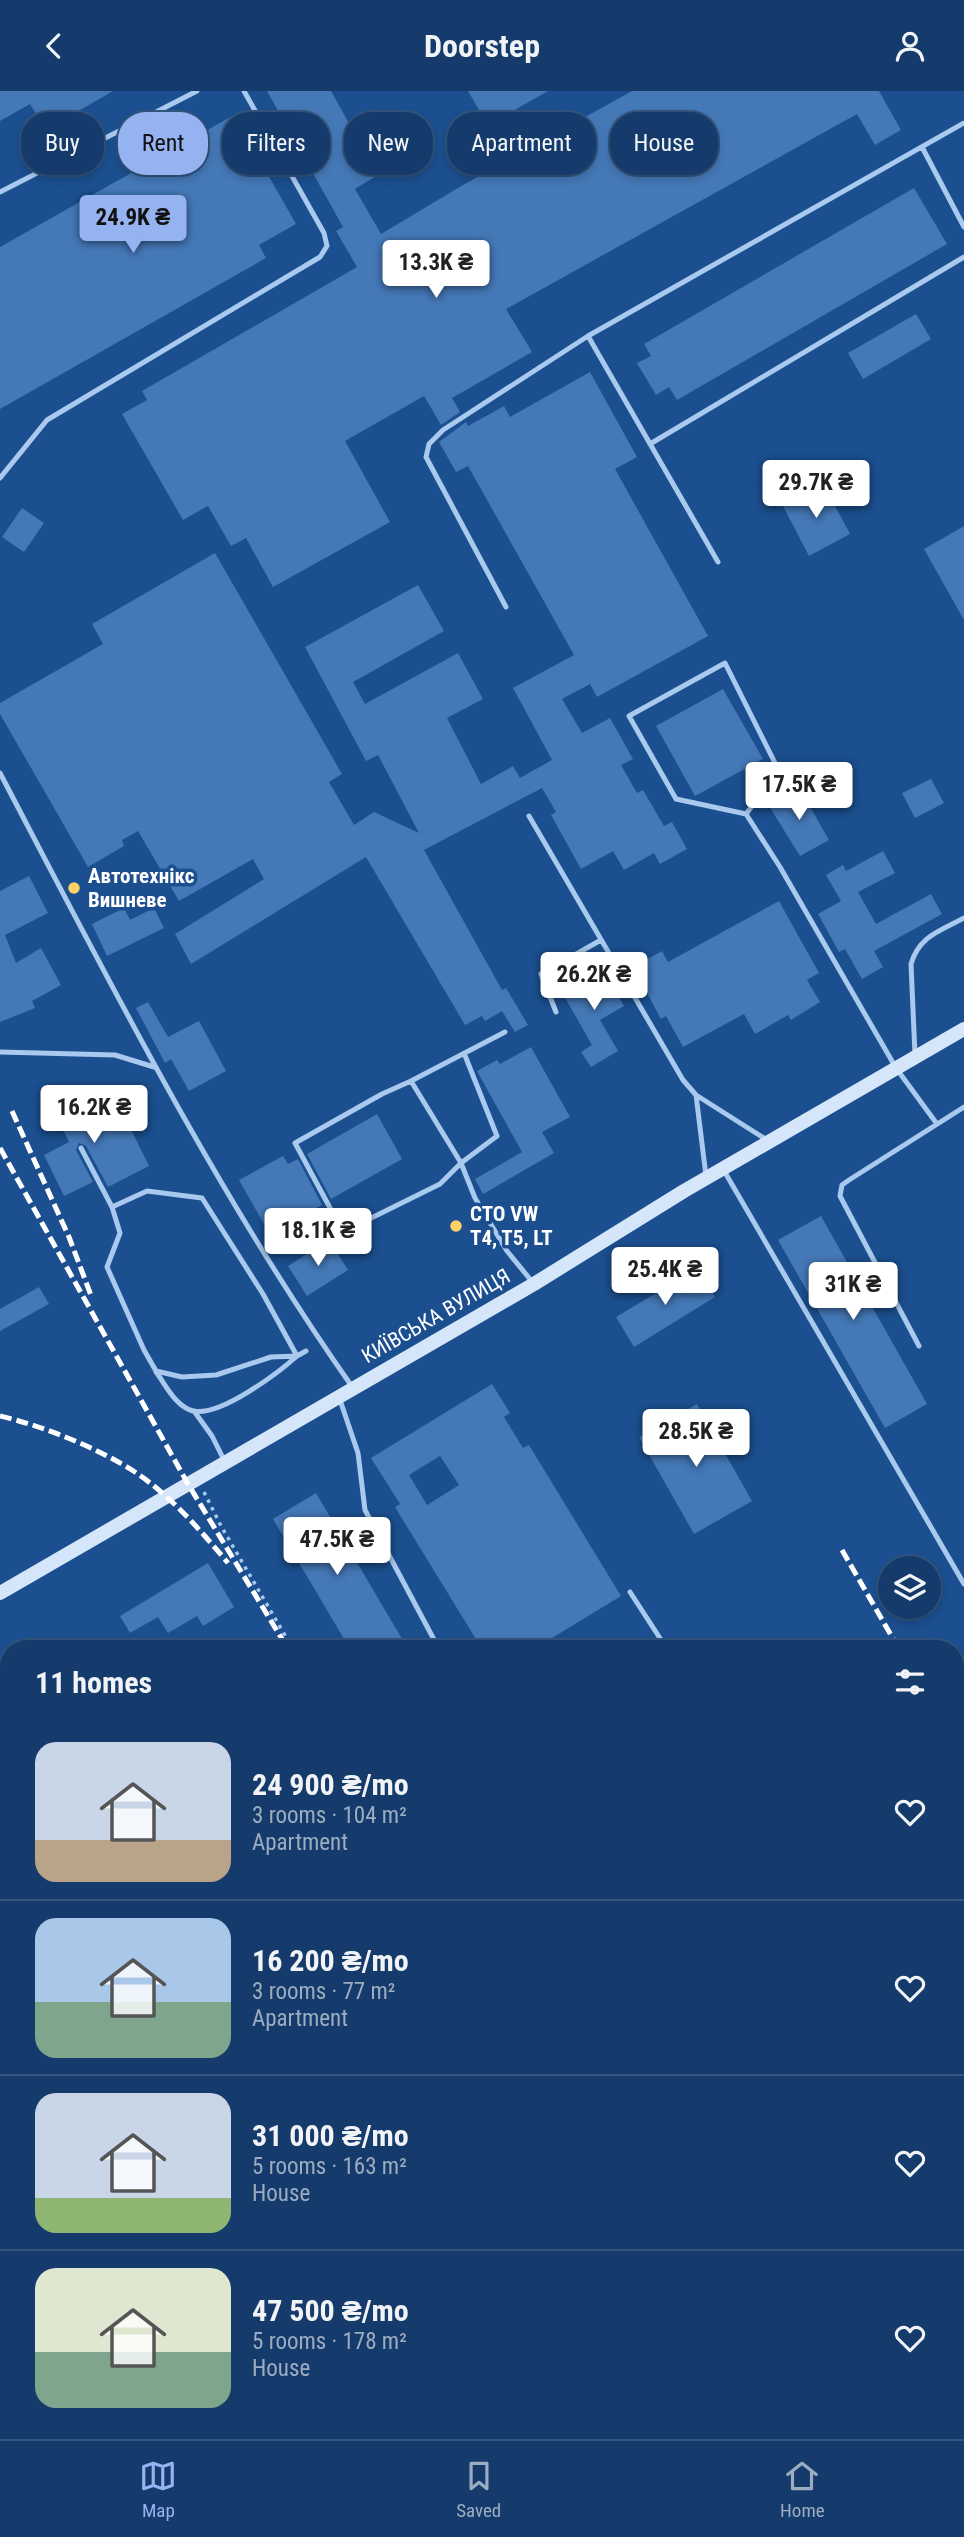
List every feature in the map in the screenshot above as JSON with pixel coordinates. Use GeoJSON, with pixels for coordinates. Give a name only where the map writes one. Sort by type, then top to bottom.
{"type":"FeatureCollection","features":[{"type":"Feature","properties":{"kind":"main road","name":"КИЇВСЬКА ВУЛИЦЯ"},"geometry":{"type":"LineString","coordinates":[[0,1593],[534,1284],[707,1178],[964,1029]]}},
{"type":"Feature","properties":{"kind":"lane"},"geometry":{"type":"LineString","coordinates":[[0,192],[197,91]]}},
{"type":"Feature","properties":{"kind":"lane"},"geometry":{"type":"LineString","coordinates":[[0,478],[47,419],[320,257],[327,246],[324,233],[244,91]]}},
{"type":"Feature","properties":{"kind":"lane"},"geometry":{"type":"LineString","coordinates":[[506,607],[426,457],[429,444],[443,430],[589,336],[964,123]]}},
{"type":"Feature","properties":{"kind":"lane"},"geometry":{"type":"LineString","coordinates":[[922,147],[964,227]]}},
{"type":"Feature","properties":{"kind":"lane"},"geometry":{"type":"LineString","coordinates":[[650,444],[964,257]]}},
{"type":"Feature","properties":{"kind":"lane"},"geometry":{"type":"LineString","coordinates":[[589,336],[718,562]]}},
{"type":"Feature","properties":{"kind":"lane"},"geometry":{"type":"LineString","coordinates":[[746,814],[779,771],[724,663],[629,716],[676,799],[746,814],[780,867],[896,1068],[937,1124]]}},
{"type":"Feature","properties":{"kind":"lane"},"geometry":{"type":"LineString","coordinates":[[0,773],[154,1067],[302,1315],[353,1388]]}},
{"type":"Feature","properties":{"kind":"lane"},"geometry":{"type":"LineString","coordinates":[[529,816],[683,1080],[696,1095],[770,1142]]}},
{"type":"Feature","properties":{"kind":"lane"},"geometry":{"type":"LineString","coordinates":[[915,1058],[911,964],[915,951],[920,942],[964,918]]}},
{"type":"Feature","properties":{"kind":"lane"},"geometry":{"type":"LineString","coordinates":[[556,1012],[541,974],[601,940]]}},
{"type":"Feature","properties":{"kind":"lane"},"geometry":{"type":"LineString","coordinates":[[464,1053],[498,1136],[461,1163],[440,1184],[343,1232],[295,1143],[382,1094],[505,1032]]}},
{"type":"Feature","properties":{"kind":"lane"},"geometry":{"type":"LineString","coordinates":[[0,1052],[115,1055],[154,1067]]}},
{"type":"Feature","properties":{"kind":"lane"},"geometry":{"type":"LineString","coordinates":[[411,1081],[461,1163],[475,1198],[507,1251],[534,1284]]}},
{"type":"Feature","properties":{"kind":"lane"},"geometry":{"type":"LineString","coordinates":[[696,1095],[707,1178]]}},
{"type":"Feature","properties":{"kind":"lane"},"geometry":{"type":"LineString","coordinates":[[919,1346],[839,1196],[842,1185],[964,1107]]}},
{"type":"Feature","properties":{"kind":"lane"},"geometry":{"type":"LineString","coordinates":[[81,1148],[112,1207],[120,1233],[107,1267],[144,1350],[175,1400],[194,1411],[212,1436],[225,1462]]}},
{"type":"Feature","properties":{"kind":"lane"},"geometry":{"type":"LineString","coordinates":[[723,1169],[964,1584]]}},
{"type":"Feature","properties":{"kind":"lane"},"geometry":{"type":"LineString","coordinates":[[112,1207],[146,1191],[202,1198],[263,1294],[297,1356]]}},
{"type":"Feature","properties":{"kind":"lane"},"geometry":{"type":"LineString","coordinates":[[194,1411],[220,1407],[278,1373],[297,1356],[323,1345]]}},
{"type":"Feature","properties":{"kind":"lane"},"geometry":{"type":"LineString","coordinates":[[156,1371],[182,1377],[216,1375],[271,1357],[297,1356]]}},
{"type":"Feature","properties":{"kind":"lane"},"geometry":{"type":"LineString","coordinates":[[339,1397],[358,1453],[365,1510],[434,1640]]}},
{"type":"Feature","properties":{"kind":"lane"},"geometry":{"type":"LineString","coordinates":[[630,1592],[661,1640]]}},
{"type":"Feature","properties":{"kind":"path"},"geometry":{"type":"LineString","coordinates":[[197,1479],[221,1527],[288,1640]]}},
{"type":"Feature","properties":{"kind":"building"},"geometry":{"type":"Polygon","coordinates":[[[0,91],[113,91],[77,112],[35,112],[30,104],[0,121],[0,91]]]}},
{"type":"Feature","properties":{"kind":"building"},"geometry":{"type":"Polygon","coordinates":[[[267,91],[331,91],[344,114],[344,175],[378,175],[355,189],[381,234],[481,175],[596,175],[594,112],[632,91],[879,91],[901,130],[875,145],[857,114],[506,309],[532,352],[452,398],[460,412],[441,425],[424,396],[345,441],[390,522],[273,587],[246,538],[231,546],[208,506],[183,520],[122,414],[147,400],[142,391],[357,267],[336,231],[343,227],[314,175],[330,175],[330,112],[279,112],[267,91]]]}},
{"type":"Feature","properties":{"kind":"building"},"geometry":{"type":"Polygon","coordinates":[[[468,91],[548,91],[511,112],[480,112],[468,91]]]}},
{"type":"Feature","properties":{"kind":"building"},"geometry":{"type":"Polygon","coordinates":[[[222,122],[222,175],[268,175],[296,224],[259,245],[266,258],[0,409],[0,247],[128,175],[208,175],[208,130],[222,122]]]}},
{"type":"Feature","properties":{"kind":"building"},"geometry":{"type":"Polygon","coordinates":[[[914,188],[947,244],[677,400],[669,387],[656,395],[637,363],[651,356],[644,344],[914,188]]]}},
{"type":"Feature","properties":{"kind":"building"},"geometry":{"type":"Polygon","coordinates":[[[916,314],[931,339],[863,379],[848,353],[916,314]]]}},
{"type":"Feature","properties":{"kind":"building"},"geometry":{"type":"Polygon","coordinates":[[[590,372],[637,457],[615,469],[708,636],[597,697],[590,684],[562,699],[582,733],[610,718],[633,759],[621,765],[637,793],[643,790],[664,826],[672,822],[687,849],[660,864],[654,853],[624,870],[613,851],[581,869],[551,815],[556,812],[542,788],[424,850],[502,990],[506,988],[528,1025],[515,1032],[502,1011],[485,1021],[482,1016],[465,1025],[366,857],[191,964],[175,934],[264,879],[253,859],[179,901],[138,831],[122,840],[124,846],[88,867],[0,714],[0,703],[103,644],[92,624],[215,553],[342,774],[329,782],[354,825],[374,812],[419,833],[378,755],[366,761],[305,647],[418,585],[444,631],[353,682],[365,704],[458,653],[483,699],[447,718],[481,784],[513,766],[520,778],[552,760],[513,688],[574,655],[468,466],[456,472],[439,442],[466,422],[468,426],[504,406],[510,417],[590,372]]]}},
{"type":"Feature","properties":{"kind":"building"},"geometry":{"type":"Polygon","coordinates":[[[824,485],[850,534],[809,556],[783,506],[824,485]]]}},
{"type":"Feature","properties":{"kind":"building"},"geometry":{"type":"Polygon","coordinates":[[[22,508],[44,523],[24,552],[2,537],[22,508]]]}},
{"type":"Feature","properties":{"kind":"building"},"geometry":{"type":"Polygon","coordinates":[[[964,526],[964,620],[924,549],[964,526]]]}},
{"type":"Feature","properties":{"kind":"building"},"geometry":{"type":"Polygon","coordinates":[[[723,689],[763,759],[695,796],[656,726],[723,689]]]}},
{"type":"Feature","properties":{"kind":"building"},"geometry":{"type":"Polygon","coordinates":[[[931,779],[944,803],[915,818],[902,793],[931,779]]]}},
{"type":"Feature","properties":{"kind":"building"},"geometry":{"type":"Polygon","coordinates":[[[800,789],[829,840],[800,856],[769,806],[800,789]]]}},
{"type":"Feature","properties":{"kind":"building"},"geometry":{"type":"Polygon","coordinates":[[[883,851],[895,873],[858,892],[876,924],[931,894],[942,914],[874,951],[883,967],[862,979],[845,949],[839,952],[818,914],[841,901],[826,875],[843,865],[846,871],[883,851]]]}},
{"type":"Feature","properties":{"kind":"building"},"geometry":{"type":"Polygon","coordinates":[[[29,876],[48,913],[5,935],[16,963],[41,948],[61,985],[32,1001],[35,1008],[0,1022],[0,891],[29,876]]]}},
{"type":"Feature","properties":{"kind":"building"},"geometry":{"type":"Polygon","coordinates":[[[779,901],[819,973],[807,980],[820,1002],[791,1020],[788,1015],[755,1034],[744,1014],[683,1047],[666,1016],[661,1019],[633,967],[662,951],[668,962],[779,901]]]}},
{"type":"Feature","properties":{"kind":"building"},"geometry":{"type":"Polygon","coordinates":[[[124,908],[130,920],[154,908],[164,928],[107,956],[92,924],[124,908]]]}},
{"type":"Feature","properties":{"kind":"building"},"geometry":{"type":"Polygon","coordinates":[[[601,966],[624,1006],[600,1020],[618,1051],[591,1067],[581,1052],[592,1045],[560,989],[601,966]]]}},
{"type":"Feature","properties":{"kind":"building"},"geometry":{"type":"Polygon","coordinates":[[[148,1002],[168,1037],[199,1021],[226,1071],[189,1091],[171,1059],[165,1063],[136,1008],[148,1002]]]}},
{"type":"Feature","properties":{"kind":"building"},"geometry":{"type":"Polygon","coordinates":[[[531,1047],[570,1117],[542,1132],[554,1153],[483,1194],[475,1179],[522,1152],[477,1071],[497,1060],[500,1064],[531,1047]]]}},
{"type":"Feature","properties":{"kind":"building"},"geometry":{"type":"Polygon","coordinates":[[[67,1092],[79,1115],[115,1097],[149,1166],[108,1187],[86,1146],[79,1143],[76,1150],[93,1182],[64,1196],[44,1155],[69,1142],[52,1107],[55,1106],[52,1099],[67,1092]]]}},
{"type":"Feature","properties":{"kind":"building"},"geometry":{"type":"Polygon","coordinates":[[[377,1114],[402,1159],[331,1199],[307,1154],[377,1114]]]}},
{"type":"Feature","properties":{"kind":"building"},"geometry":{"type":"Polygon","coordinates":[[[283,1156],[288,1164],[298,1159],[322,1205],[313,1210],[317,1215],[273,1240],[239,1180],[283,1156]]]}},
{"type":"Feature","properties":{"kind":"building"},"geometry":{"type":"Polygon","coordinates":[[[821,1216],[927,1404],[885,1428],[778,1240],[821,1216]]]}},
{"type":"Feature","properties":{"kind":"building"},"geometry":{"type":"Polygon","coordinates":[[[329,1240],[348,1270],[307,1296],[288,1266],[329,1240]]]}},
{"type":"Feature","properties":{"kind":"building"},"geometry":{"type":"Polygon","coordinates":[[[698,1268],[715,1297],[634,1347],[616,1317],[698,1268]]]}},
{"type":"Feature","properties":{"kind":"building"},"geometry":{"type":"Polygon","coordinates":[[[39,1287],[49,1304],[0,1331],[0,1309],[39,1287]]]}},
{"type":"Feature","properties":{"kind":"building"},"geometry":{"type":"Polygon","coordinates":[[[492,1384],[510,1413],[504,1417],[523,1448],[529,1445],[621,1596],[549,1640],[476,1640],[395,1507],[400,1504],[371,1458],[492,1384]],[[440,1456],[409,1475],[427,1505],[459,1485],[440,1456]]]}},
{"type":"Feature","properties":{"kind":"building"},"geometry":{"type":"Polygon","coordinates":[[[697,1404],[752,1501],[694,1534],[639,1437],[697,1404]]]}},
{"type":"Feature","properties":{"kind":"building"},"geometry":{"type":"Polygon","coordinates":[[[316,1493],[403,1640],[345,1640],[273,1519],[316,1493]]]}},
{"type":"Feature","properties":{"kind":"building"},"geometry":{"type":"Polygon","coordinates":[[[208,1563],[234,1607],[203,1626],[197,1616],[168,1633],[158,1617],[130,1633],[120,1616],[208,1563]]]}},
{"type":"Feature","properties":{"kind":"railway"},"geometry":{"type":"LineString","coordinates":[[12,1111],[69,1237],[92,1298]]}},
{"type":"Feature","properties":{"kind":"railway"},"geometry":{"type":"LineString","coordinates":[[0,1148],[188,1484],[283,1640]]}},
{"type":"Feature","properties":{"kind":"railway"},"geometry":{"type":"LineString","coordinates":[[0,1416],[70,1439],[135,1472],[173,1503],[228,1563]]}},
{"type":"Feature","properties":{"kind":"railway"},"geometry":{"type":"LineString","coordinates":[[842,1550],[894,1640]]}},
{"type":"Feature","properties":{"kind":"place","name":"Автотехнікс Вишневе"},"geometry":{"type":"Point","coordinates":[74,888]}},
{"type":"Feature","properties":{"kind":"place","name":"СТО VW T4, T5, LT"},"geometry":{"type":"Point","coordinates":[456,1226]}}]}
